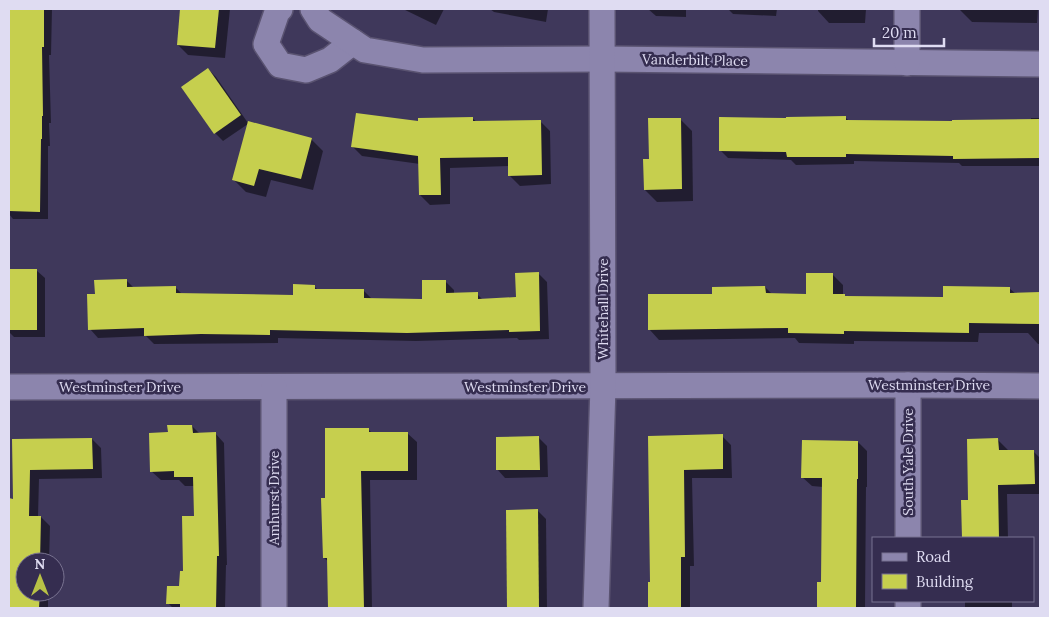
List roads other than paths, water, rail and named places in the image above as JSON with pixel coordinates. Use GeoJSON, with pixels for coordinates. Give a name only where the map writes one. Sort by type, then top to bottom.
{"type":"FeatureCollection","features":[{"type":"Feature","properties":{"kind":"street"},"geometry":{"type":"LineString","coordinates":[[280,9],[277,12],[266,44],[280,65],[306,70],[330,60],[353,42]]}},
{"type":"Feature","properties":{"kind":"street","name":"Vanderbilt Place"},"geometry":{"type":"LineString","coordinates":[[313,9],[320,20],[365,50],[423,60],[603,59],[907,64],[1040,64]]}},
{"type":"Feature","properties":{"kind":"street","name":"Whitehall Drive"},"geometry":{"type":"LineString","coordinates":[[596,608],[603,386],[602,9]]}},
{"type":"Feature","properties":{"kind":"street"},"geometry":{"type":"LineString","coordinates":[[907,9],[907,64]]}},
{"type":"Feature","properties":{"kind":"street","name":"South Yale Drive"},"geometry":{"type":"LineString","coordinates":[[908,385],[908,537]]}},
{"type":"Feature","properties":{"kind":"street","name":"Westminster Drive"},"geometry":{"type":"LineString","coordinates":[[9,387],[1040,386]]}},
{"type":"Feature","properties":{"kind":"street","name":"Amhurst Drive"},"geometry":{"type":"LineString","coordinates":[[274,387],[274,608]]}}]}
